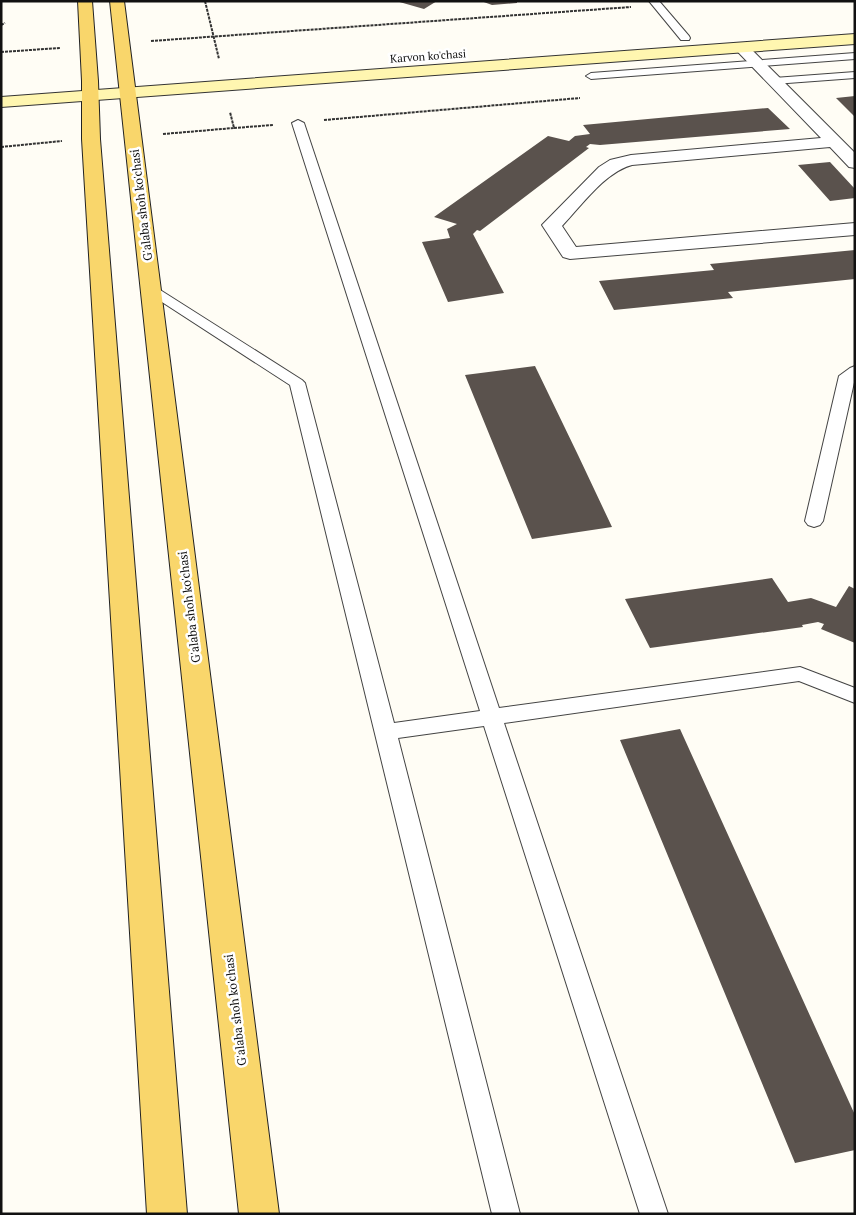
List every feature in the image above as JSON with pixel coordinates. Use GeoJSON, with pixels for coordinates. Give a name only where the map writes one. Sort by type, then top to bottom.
{"type":"FeatureCollection","features":[{"type":"Feature","properties":{"kind":"main road"},"geometry":{"type":"LineString","coordinates":[[85,1],[91,149],[166,1214]]}},
{"type":"Feature","properties":{"kind":"main road","name":"G'alaba shoh ko'chasi"},"geometry":{"type":"LineString","coordinates":[[118,1],[131,82],[152,290],[259,1214]]}},
{"type":"Feature","properties":{"kind":"main road","name":"Karvon ko'chasi"},"geometry":{"type":"LineString","coordinates":[[156,75],[855,26]]}},
{"type":"Feature","properties":{"kind":"main road"},"geometry":{"type":"LineString","coordinates":[[1,102],[131,82],[742,48],[855,39]]}},
{"type":"Feature","properties":{"kind":"main road"},"geometry":{"type":"LineString","coordinates":[[1,87],[90,88]]}},
{"type":"Feature","properties":{"kind":"street"},"geometry":{"type":"LineString","coordinates":[[742,48],[832,142],[855,163]]}},
{"type":"Feature","properties":{"kind":"street"},"geometry":{"type":"LineString","coordinates":[[832,142],[631,160],[616,164],[604,171],[552,225],[570,253],[855,229]]}},
{"type":"Feature","properties":{"kind":"lane"},"geometry":{"type":"LineString","coordinates":[[655,3],[685,38]]}},
{"type":"Feature","properties":{"kind":"lane"},"geometry":{"type":"LineString","coordinates":[[591,76],[855,56]]}},
{"type":"Feature","properties":{"kind":"lane"},"geometry":{"type":"LineString","coordinates":[[774,81],[855,75]]}},
{"type":"Feature","properties":{"kind":"lane"},"geometry":{"type":"LineString","coordinates":[[298,123],[654,1214]]}},
{"type":"Feature","properties":{"kind":"lane"},"geometry":{"type":"LineString","coordinates":[[152,290],[297,383],[506,1214]]}},
{"type":"Feature","properties":{"kind":"lane"},"geometry":{"type":"LineString","coordinates":[[814,520],[847,376],[855,371]]}},
{"type":"Feature","properties":{"kind":"lane"},"geometry":{"type":"LineString","coordinates":[[386,732],[800,674],[855,696]]}},
{"type":"Feature","properties":{"kind":"path"},"geometry":{"type":"LineString","coordinates":[[146,42],[655,3]]}},
{"type":"Feature","properties":{"kind":"path"},"geometry":{"type":"LineString","coordinates":[[1,25],[5,23]]}},
{"type":"Feature","properties":{"kind":"path"},"geometry":{"type":"LineString","coordinates":[[1,52],[62,48]]}},
{"type":"Feature","properties":{"kind":"path"},"geometry":{"type":"LineString","coordinates":[[234,128],[586,98]]}},
{"type":"Feature","properties":{"kind":"path"},"geometry":{"type":"LineString","coordinates":[[1,147],[47,143]]}},
{"type":"Feature","properties":{"kind":"building"},"geometry":{"type":"Polygon","coordinates":[[[396,1],[437,1],[424,9],[396,1]]]}},
{"type":"Feature","properties":{"kind":"building"},"geometry":{"type":"Polygon","coordinates":[[[481,1],[517,1],[517,3],[492,5],[481,1]]]}},
{"type":"Feature","properties":{"kind":"building"},"geometry":{"type":"Polygon","coordinates":[[[855,96],[855,117],[836,98],[855,96]]]}},
{"type":"Feature","properties":{"kind":"building"},"geometry":{"type":"Polygon","coordinates":[[[768,108],[790,129],[600,145],[590,144],[586,147],[589,148],[480,231],[477,230],[473,234],[504,293],[448,302],[422,242],[450,238],[447,229],[457,224],[434,217],[548,136],[569,141],[575,136],[590,134],[583,125],[768,108]]]}},
{"type":"Feature","properties":{"kind":"building"},"geometry":{"type":"Polygon","coordinates":[[[830,162],[855,189],[855,198],[830,201],[798,165],[830,162]]]}},
{"type":"Feature","properties":{"kind":"building"},"geometry":{"type":"Polygon","coordinates":[[[855,250],[855,279],[728,292],[733,298],[614,310],[599,281],[714,270],[710,264],[855,250]]]}},
{"type":"Feature","properties":{"kind":"building"},"geometry":{"type":"Polygon","coordinates":[[[535,366],[612,527],[532,539],[465,375],[535,366]]]}},
{"type":"Feature","properties":{"kind":"building"},"geometry":{"type":"Polygon","coordinates":[[[772,578],[788,602],[811,598],[836,607],[849,586],[855,589],[855,643],[821,629],[824,624],[818,622],[802,625],[803,627],[650,648],[625,599],[772,578]]]}},
{"type":"Feature","properties":{"kind":"building"},"geometry":{"type":"Polygon","coordinates":[[[680,729],[855,1115],[855,1150],[795,1163],[620,740],[680,729]]]}}]}
